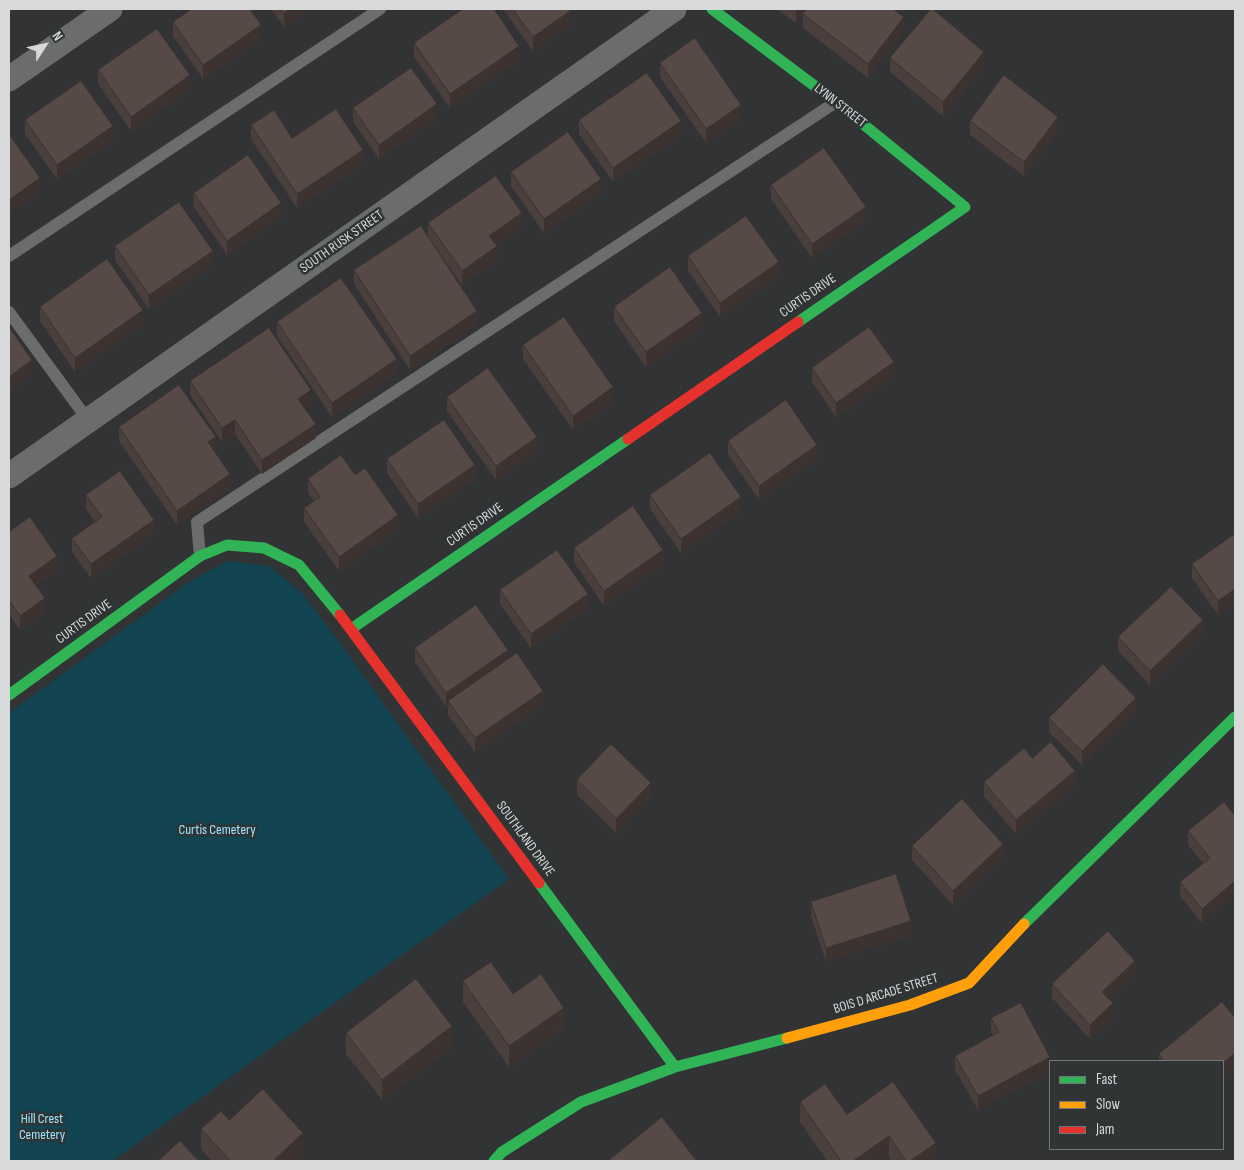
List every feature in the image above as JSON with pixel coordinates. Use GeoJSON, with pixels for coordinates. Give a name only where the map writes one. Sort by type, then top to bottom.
{"type":"FeatureCollection","features":[{"type":"Feature","properties":{"kind":"street"},"geometry":{"type":"LineString","coordinates":[[9,79],[110,9]]}},
{"type":"Feature","properties":{"kind":"street","name":"SOUTH RUSK STREET"},"geometry":{"type":"LineString","coordinates":[[9,476],[674,9]]}},
{"type":"Feature","properties":{"kind":"street","name":"LYNN STREET"},"geometry":{"type":"LineString","coordinates":[[712,9],[836,102],[965,207]]}},
{"type":"Feature","properties":{"kind":"street","name":"CURTIS DRIVE"},"geometry":{"type":"LineString","coordinates":[[9,695],[200,556],[227,544],[264,548],[299,565],[351,628],[965,207]]}},
{"type":"Feature","properties":{"kind":"street","name":"SOUTHLAND DRIVE"},"geometry":{"type":"LineString","coordinates":[[351,628],[675,1067]]}},
{"type":"Feature","properties":{"kind":"street","name":"BOIS D ARCADE STREET"},"geometry":{"type":"LineString","coordinates":[[494,1161],[502,1152],[580,1102],[675,1067],[910,1006],[969,983],[1010,938],[1235,717]]}},
{"type":"Feature","properties":{"kind":"lane"},"geometry":{"type":"LineString","coordinates":[[9,256],[380,9]]}},
{"type":"Feature","properties":{"kind":"lane"},"geometry":{"type":"LineString","coordinates":[[200,556],[197,522],[836,102]]}},
{"type":"Feature","properties":{"kind":"lane"},"geometry":{"type":"LineString","coordinates":[[9,312],[88,420]]}},
{"type":"Feature","properties":{"kind":"green space","name":"Curtis Cemetery"},"geometry":{"type":"Polygon","coordinates":[[[228,561],[269,566],[302,593],[338,640],[509,879],[112,1161],[9,1161],[9,713],[189,582],[228,561]]]}},
{"type":"Feature","properties":{"kind":"building"},"geometry":{"type":"Polygon","coordinates":[[[192,9],[250,9],[261,25],[203,65],[173,22],[192,9]]]}},
{"type":"Feature","properties":{"kind":"building"},"geometry":{"type":"Polygon","coordinates":[[[281,9],[289,9],[284,13],[281,9]]]}},
{"type":"Feature","properties":{"kind":"building"},"geometry":{"type":"Polygon","coordinates":[[[463,9],[494,9],[519,46],[450,94],[414,43],[463,9]]]}},
{"type":"Feature","properties":{"kind":"building"},"geometry":{"type":"Polygon","coordinates":[[[513,9],[569,9],[570,11],[533,37],[513,9]]]}},
{"type":"Feature","properties":{"kind":"building"},"geometry":{"type":"Polygon","coordinates":[[[807,9],[893,9],[904,17],[868,64],[803,14],[807,9]]]}},
{"type":"Feature","properties":{"kind":"building"},"geometry":{"type":"Polygon","coordinates":[[[931,9],[984,52],[943,102],[890,58],[931,9]]]}},
{"type":"Feature","properties":{"kind":"building"},"geometry":{"type":"Polygon","coordinates":[[[157,29],[190,75],[131,117],[98,70],[157,29]]]}},
{"type":"Feature","properties":{"kind":"building"},"geometry":{"type":"Polygon","coordinates":[[[695,38],[741,105],[706,129],[660,63],[695,38]]]}},
{"type":"Feature","properties":{"kind":"building"},"geometry":{"type":"Polygon","coordinates":[[[411,68],[437,104],[379,145],[353,108],[411,68]]]}},
{"type":"Feature","properties":{"kind":"building"},"geometry":{"type":"Polygon","coordinates":[[[647,73],[681,121],[613,168],[579,120],[647,73]]]}},
{"type":"Feature","properties":{"kind":"building"},"geometry":{"type":"Polygon","coordinates":[[[1004,75],[1058,117],[1024,162],[970,121],[1004,75]]]}},
{"type":"Feature","properties":{"kind":"building"},"geometry":{"type":"Polygon","coordinates":[[[81,81],[113,126],[57,165],[25,120],[81,81]]]}},
{"type":"Feature","properties":{"kind":"building"},"geometry":{"type":"Polygon","coordinates":[[[336,109],[363,150],[297,194],[251,125],[274,110],[292,138],[336,109]]]}},
{"type":"Feature","properties":{"kind":"building"},"geometry":{"type":"Polygon","coordinates":[[[568,132],[601,179],[544,219],[511,172],[568,132]]]}},
{"type":"Feature","properties":{"kind":"building"},"geometry":{"type":"Polygon","coordinates":[[[9,134],[40,178],[9,200],[9,134]]]}},
{"type":"Feature","properties":{"kind":"building"},"geometry":{"type":"Polygon","coordinates":[[[824,148],[866,207],[812,244],[771,185],[824,148]]]}},
{"type":"Feature","properties":{"kind":"building"},"geometry":{"type":"Polygon","coordinates":[[[248,155],[281,203],[227,241],[194,193],[248,155]]]}},
{"type":"Feature","properties":{"kind":"building"},"geometry":{"type":"Polygon","coordinates":[[[496,176],[522,213],[489,236],[497,246],[462,271],[428,223],[496,176]]]}},
{"type":"Feature","properties":{"kind":"building"},"geometry":{"type":"Polygon","coordinates":[[[179,202],[213,251],[149,295],[115,246],[179,202]]]}},
{"type":"Feature","properties":{"kind":"building"},"geometry":{"type":"Polygon","coordinates":[[[746,216],[779,262],[720,303],[688,256],[746,216]]]}},
{"type":"Feature","properties":{"kind":"building"},"geometry":{"type":"Polygon","coordinates":[[[421,226],[477,311],[410,356],[354,270],[421,226]]]}},
{"type":"Feature","properties":{"kind":"building"},"geometry":{"type":"Polygon","coordinates":[[[107,259],[143,310],[75,358],[40,307],[107,259]]]}},
{"type":"Feature","properties":{"kind":"building"},"geometry":{"type":"Polygon","coordinates":[[[670,267],[702,313],[646,352],[614,307],[670,267]]]}},
{"type":"Feature","properties":{"kind":"building"},"geometry":{"type":"Polygon","coordinates":[[[341,278],[397,359],[332,403],[277,322],[341,278]]]}},
{"type":"Feature","properties":{"kind":"building"},"geometry":{"type":"Polygon","coordinates":[[[564,317],[613,387],[573,416],[523,345],[564,317]]]}},
{"type":"Feature","properties":{"kind":"building"},"geometry":{"type":"Polygon","coordinates":[[[9,327],[32,360],[9,377],[9,327]]]}},
{"type":"Feature","properties":{"kind":"building"},"geometry":{"type":"Polygon","coordinates":[[[869,327],[894,362],[836,403],[812,368],[869,327]]]}},
{"type":"Feature","properties":{"kind":"building"},"geometry":{"type":"Polygon","coordinates":[[[269,328],[311,390],[298,399],[316,424],[262,460],[235,420],[222,428],[190,381],[269,328]]]}},
{"type":"Feature","properties":{"kind":"building"},"geometry":{"type":"Polygon","coordinates":[[[488,368],[537,437],[496,466],[447,397],[488,368]]]}},
{"type":"Feature","properties":{"kind":"building"},"geometry":{"type":"Polygon","coordinates":[[[179,385],[216,437],[208,442],[230,474],[177,511],[119,427],[179,385]]]}},
{"type":"Feature","properties":{"kind":"building"},"geometry":{"type":"Polygon","coordinates":[[[786,400],[817,445],[759,486],[728,441],[786,400]]]}},
{"type":"Feature","properties":{"kind":"building"},"geometry":{"type":"Polygon","coordinates":[[[444,420],[475,465],[418,504],[387,459],[444,420]]]}},
{"type":"Feature","properties":{"kind":"building"},"geometry":{"type":"Polygon","coordinates":[[[710,453],[741,497],[681,539],[650,495],[710,453]]]}},
{"type":"Feature","properties":{"kind":"building"},"geometry":{"type":"Polygon","coordinates":[[[341,455],[355,475],[365,468],[398,515],[339,557],[304,508],[320,497],[308,479],[341,455]]]}},
{"type":"Feature","properties":{"kind":"building"},"geometry":{"type":"Polygon","coordinates":[[[120,471],[154,520],[91,564],[72,538],[102,517],[86,495],[120,471]]]}},
{"type":"Feature","properties":{"kind":"building"},"geometry":{"type":"Polygon","coordinates":[[[633,506],[663,550],[604,591],[574,548],[633,506]]]}},
{"type":"Feature","properties":{"kind":"building"},"geometry":{"type":"Polygon","coordinates":[[[30,517],[57,556],[29,576],[45,598],[20,616],[9,600],[9,532],[30,517]]]}},
{"type":"Feature","properties":{"kind":"building"},"geometry":{"type":"Polygon","coordinates":[[[1235,534],[1235,589],[1218,601],[1192,564],[1235,534]]]}},
{"type":"Feature","properties":{"kind":"building"},"geometry":{"type":"Polygon","coordinates":[[[557,550],[588,594],[531,634],[500,590],[557,550]]]}},
{"type":"Feature","properties":{"kind":"building"},"geometry":{"type":"Polygon","coordinates":[[[1171,587],[1203,620],[1150,671],[1118,637],[1171,587]]]}},
{"type":"Feature","properties":{"kind":"building"},"geometry":{"type":"Polygon","coordinates":[[[476,605],[508,650],[446,693],[415,648],[476,605]]]}},
{"type":"Feature","properties":{"kind":"building"},"geometry":{"type":"Polygon","coordinates":[[[517,653],[543,691],[475,738],[448,701],[517,653]]]}},
{"type":"Feature","properties":{"kind":"building"},"geometry":{"type":"Polygon","coordinates":[[[1103,664],[1136,698],[1082,751],[1049,718],[1103,664]]]}},
{"type":"Feature","properties":{"kind":"building"},"geometry":{"type":"Polygon","coordinates":[[[1051,742],[1075,771],[1016,820],[984,782],[1024,748],[1032,758],[1051,742]]]}},
{"type":"Feature","properties":{"kind":"building"},"geometry":{"type":"Polygon","coordinates":[[[611,744],[651,783],[616,819],[577,780],[611,744]]]}},
{"type":"Feature","properties":{"kind":"building"},"geometry":{"type":"Polygon","coordinates":[[[962,799],[1003,844],[953,891],[912,846],[962,799]]]}},
{"type":"Feature","properties":{"kind":"building"},"geometry":{"type":"Polygon","coordinates":[[[1224,802],[1235,816],[1235,881],[1202,909],[1180,882],[1210,858],[1188,831],[1224,802]]]}},
{"type":"Feature","properties":{"kind":"building"},"geometry":{"type":"Polygon","coordinates":[[[896,874],[911,921],[826,948],[811,902],[896,874]]]}},
{"type":"Feature","properties":{"kind":"building"},"geometry":{"type":"Polygon","coordinates":[[[1108,931],[1135,961],[1102,992],[1113,1003],[1090,1025],[1052,984],[1108,931]]]}},
{"type":"Feature","properties":{"kind":"building"},"geometry":{"type":"Polygon","coordinates":[[[491,962],[513,994],[541,974],[564,1008],[509,1046],[463,981],[491,962]]]}},
{"type":"Feature","properties":{"kind":"building"},"geometry":{"type":"Polygon","coordinates":[[[416,979],[452,1026],[382,1080],[346,1033],[416,979]]]}},
{"type":"Feature","properties":{"kind":"building"},"geometry":{"type":"Polygon","coordinates":[[[1222,1002],[1235,1018],[1235,1053],[1224,1062],[1224,1060],[1163,1060],[1159,1054],[1222,1002]]]}},
{"type":"Feature","properties":{"kind":"building"},"geometry":{"type":"Polygon","coordinates":[[[1021,1003],[1050,1057],[978,1096],[955,1056],[999,1032],[991,1018],[1021,1003]]]}},
{"type":"Feature","properties":{"kind":"building"},"geometry":{"type":"Polygon","coordinates":[[[893,1082],[936,1143],[910,1161],[906,1161],[889,1136],[853,1161],[841,1161],[800,1102],[825,1084],[847,1114],[893,1082]]]}},
{"type":"Feature","properties":{"kind":"building"},"geometry":{"type":"Polygon","coordinates":[[[263,1089],[303,1133],[273,1161],[231,1161],[201,1129],[221,1111],[229,1120],[263,1089]]]}},
{"type":"Feature","properties":{"kind":"building"},"geometry":{"type":"Polygon","coordinates":[[[662,1117],[697,1161],[608,1161],[662,1117]]]}},
{"type":"Feature","properties":{"kind":"building"},"geometry":{"type":"Polygon","coordinates":[[[180,1141],[199,1161],[158,1161],[180,1141]]]}},
{"type":"Feature","properties":{"kind":"traffic: fast"},"geometry":{"type":"LineString","coordinates":[[712,9],[836,102],[965,207],[798,322]]}},
{"type":"Feature","properties":{"kind":"traffic: fast"},"geometry":{"type":"LineString","coordinates":[[351,629],[628,439]]}},
{"type":"Feature","properties":{"kind":"traffic: fast"},"geometry":{"type":"LineString","coordinates":[[9,695],[200,556],[227,545],[264,548],[299,565],[340,615]]}},
{"type":"Feature","properties":{"kind":"traffic: fast"},"geometry":{"type":"LineString","coordinates":[[1024,924],[1235,717]]}},
{"type":"Feature","properties":{"kind":"traffic: fast"},"geometry":{"type":"LineString","coordinates":[[539,883],[675,1067]]}},
{"type":"Feature","properties":{"kind":"traffic: fast"},"geometry":{"type":"LineString","coordinates":[[494,1161],[502,1152],[581,1102],[675,1067],[787,1038]]}},
{"type":"Feature","properties":{"kind":"traffic: slow"},"geometry":{"type":"LineString","coordinates":[[787,1038],[910,1005],[969,983],[1024,924]]}},
{"type":"Feature","properties":{"kind":"traffic: jam"},"geometry":{"type":"LineString","coordinates":[[628,439],[798,322]]}},
{"type":"Feature","properties":{"kind":"traffic: jam"},"geometry":{"type":"LineString","coordinates":[[340,615],[539,883]]}},
{"type":"Feature","properties":{"kind":"park label","name":"Hill Crest Cemetery"},"geometry":{"type":"Point","coordinates":[42,1128]}}]}
